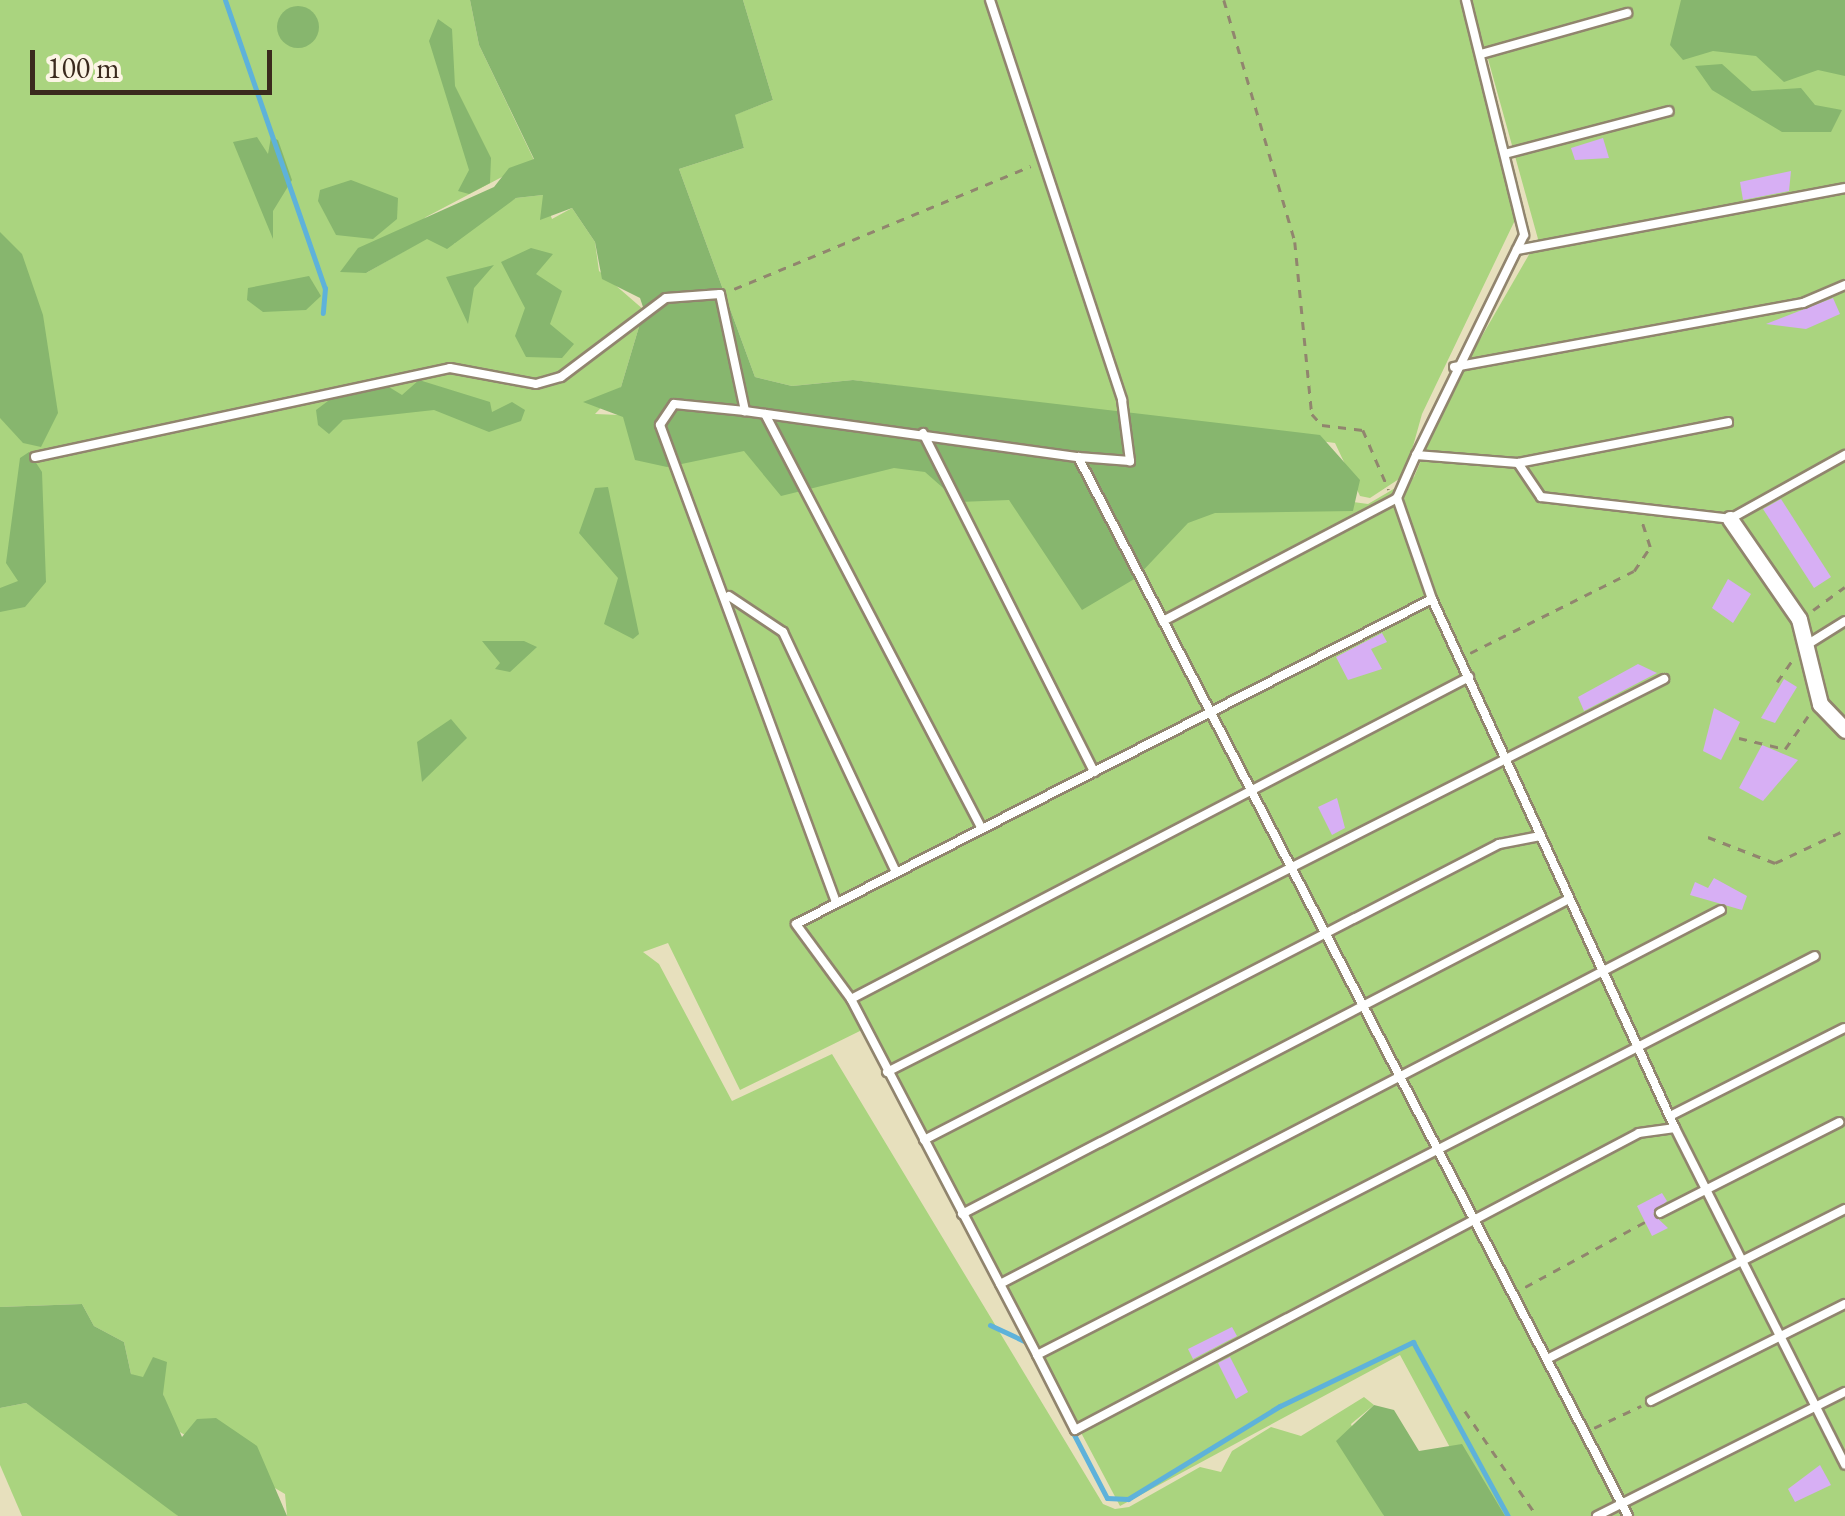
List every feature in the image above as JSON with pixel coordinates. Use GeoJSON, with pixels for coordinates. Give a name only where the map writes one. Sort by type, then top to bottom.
{"type":"FeatureCollection","features":[{"type":"Feature","properties":{"kind":"street"},"geometry":{"type":"LineString","coordinates":[[1730,519],[1799,619],[1820,704],[1845,730]]}},
{"type":"Feature","properties":{"kind":"lane"},"geometry":{"type":"LineString","coordinates":[[836,902],[728,596],[660,425],[674,404],[1130,461],[1115,369],[990,0]]}},
{"type":"Feature","properties":{"kind":"lane"},"geometry":{"type":"LineString","coordinates":[[1163,621],[1397,498],[1454,366],[1517,250],[1526,222],[1466,0]]}},
{"type":"Feature","properties":{"kind":"lane"},"geometry":{"type":"LineString","coordinates":[[1481,54],[1627,13]]}},
{"type":"Feature","properties":{"kind":"lane"},"geometry":{"type":"LineString","coordinates":[[1508,152],[1669,111]]}},
{"type":"Feature","properties":{"kind":"lane"},"geometry":{"type":"LineString","coordinates":[[1517,250],[1845,188]]}},
{"type":"Feature","properties":{"kind":"lane"},"geometry":{"type":"LineString","coordinates":[[1454,366],[1803,303],[1845,285]]}},
{"type":"Feature","properties":{"kind":"lane"},"geometry":{"type":"LineString","coordinates":[[34,457],[450,368],[536,384],[561,377],[666,298],[720,294],[745,411]]}},
{"type":"Feature","properties":{"kind":"lane"},"geometry":{"type":"LineString","coordinates":[[765,414],[982,829]]}},
{"type":"Feature","properties":{"kind":"lane"},"geometry":{"type":"LineString","coordinates":[[1416,455],[1518,463],[1728,422]]}},
{"type":"Feature","properties":{"kind":"lane"},"geometry":{"type":"LineString","coordinates":[[922,433],[1094,772]]}},
{"type":"Feature","properties":{"kind":"lane"},"geometry":{"type":"LineString","coordinates":[[1518,463],[1541,497],[1730,519],[1845,455]]}},
{"type":"Feature","properties":{"kind":"lane"},"geometry":{"type":"LineString","coordinates":[[1078,457],[1628,1516]]}},
{"type":"Feature","properties":{"kind":"lane"},"geometry":{"type":"LineString","coordinates":[[1397,498],[1432,599],[1675,1128],[1845,1465]]}},
{"type":"Feature","properties":{"kind":"lane"},"geometry":{"type":"LineString","coordinates":[[728,596],[783,632],[896,872]]}},
{"type":"Feature","properties":{"kind":"lane"},"geometry":{"type":"LineString","coordinates":[[1432,599],[796,924],[851,998],[1076,1430],[1639,1134],[1675,1128]]}},
{"type":"Feature","properties":{"kind":"lane"},"geometry":{"type":"LineString","coordinates":[[1805,646],[1845,621]]}},
{"type":"Feature","properties":{"kind":"lane"},"geometry":{"type":"LineString","coordinates":[[851,998],[1469,677]]}},
{"type":"Feature","properties":{"kind":"lane"},"geometry":{"type":"LineString","coordinates":[[888,1072],[1503,753],[1664,680]]}},
{"type":"Feature","properties":{"kind":"lane"},"geometry":{"type":"LineString","coordinates":[[924,1140],[1500,844],[1540,836]]}},
{"type":"Feature","properties":{"kind":"lane"},"geometry":{"type":"LineString","coordinates":[[962,1214],[1569,899]]}},
{"type":"Feature","properties":{"kind":"lane"},"geometry":{"type":"LineString","coordinates":[[1000,1284],[1721,910]]}},
{"type":"Feature","properties":{"kind":"lane"},"geometry":{"type":"LineString","coordinates":[[1037,1355],[1436,1147],[1816,956]]}},
{"type":"Feature","properties":{"kind":"lane"},"geometry":{"type":"LineString","coordinates":[[1670,1116],[1844,1028]]}},
{"type":"Feature","properties":{"kind":"lane"},"geometry":{"type":"LineString","coordinates":[[1660,1214],[1704,1188],[1839,1122]]}},
{"type":"Feature","properties":{"kind":"lane"},"geometry":{"type":"LineString","coordinates":[[1547,1358],[1845,1209]]}},
{"type":"Feature","properties":{"kind":"lane"},"geometry":{"type":"LineString","coordinates":[[1651,1401],[1845,1304]]}},
{"type":"Feature","properties":{"kind":"lane"},"geometry":{"type":"LineString","coordinates":[[1597,1516],[1845,1392]]}},
{"type":"Feature","properties":{"kind":"path"},"geometry":{"type":"LineString","coordinates":[[1224,0],[1295,242],[1312,414],[1322,425],[1363,430],[1378,481],[1397,498]]}},
{"type":"Feature","properties":{"kind":"path"},"geometry":{"type":"LineString","coordinates":[[720,294],[1042,161]]}},
{"type":"Feature","properties":{"kind":"path"},"geometry":{"type":"LineString","coordinates":[[1460,658],[1634,571],[1650,548],[1638,508]]}},
{"type":"Feature","properties":{"kind":"path"},"geometry":{"type":"LineString","coordinates":[[1799,619],[1845,587]]}},
{"type":"Feature","properties":{"kind":"path"},"geometry":{"type":"LineString","coordinates":[[1777,682],[1805,646]]}},
{"type":"Feature","properties":{"kind":"path"},"geometry":{"type":"LineString","coordinates":[[1738,738],[1785,749],[1820,704]]}},
{"type":"Feature","properties":{"kind":"path"},"geometry":{"type":"LineString","coordinates":[[1708,837],[1775,863],[1845,830]]}},
{"type":"Feature","properties":{"kind":"path"},"geometry":{"type":"LineString","coordinates":[[1512,1295],[1660,1214]]}},
{"type":"Feature","properties":{"kind":"path"},"geometry":{"type":"LineString","coordinates":[[1587,1431],[1651,1401]]}},
{"type":"Feature","properties":{"kind":"path"},"geometry":{"type":"LineString","coordinates":[[1465,1411],[1537,1516]]}},
{"type":"Feature","properties":{"kind":"green space"},"geometry":{"type":"Polygon","coordinates":[[[0,0],[470,0],[479,45],[534,160],[426,217],[366,273],[427,238],[454,244],[461,231],[516,198],[543,195],[552,219],[572,208],[595,242],[599,271],[644,310],[621,387],[595,414],[744,420],[1368,504],[1414,477],[1452,388],[1538,239],[1488,59],[1476,63],[1517,216],[1422,414],[1405,475],[1370,498],[1360,496],[1335,443],[853,380],[792,386],[755,377],[679,169],[744,148],[734,115],[773,100],[743,0],[1845,0],[1845,1516],[1487,1516],[1400,1355],[1120,1506],[866,1028],[740,1090],[668,943],[643,952],[659,964],[732,1101],[832,1054],[1103,1504],[1115,1509],[1129,1507],[1200,1467],[1221,1472],[1232,1451],[1271,1427],[1301,1436],[1364,1397],[1374,1405],[1351,1424],[1384,1516],[287,1516],[285,1494],[173,1428],[163,1394],[131,1374],[124,1342],[94,1326],[82,1304],[0,1307],[0,0]]]}},
{"type":"Feature","properties":{"kind":"green space"},"geometry":{"type":"Polygon","coordinates":[[[470,0],[743,0],[773,100],[735,115],[744,148],[679,169],[755,377],[792,386],[853,380],[1320,435],[1360,480],[1353,511],[1215,513],[1188,523],[1136,578],[1082,610],[1009,500],[959,502],[925,472],[894,468],[781,496],[744,451],[667,467],[635,460],[623,417],[583,402],[621,387],[644,310],[640,298],[602,279],[595,242],[572,208],[540,220],[543,195],[516,198],[447,249],[427,239],[366,273],[340,272],[358,248],[494,187],[509,168],[534,159],[479,45],[470,0]]]}},
{"type":"Feature","properties":{"kind":"green space"},"geometry":{"type":"Polygon","coordinates":[[[1681,0],[1845,0],[1845,76],[1818,70],[1784,82],[1756,56],[1713,51],[1683,60],[1670,45],[1681,0]]]}},
{"type":"Feature","properties":{"kind":"green space"},"geometry":{"type":"Polygon","coordinates":[[[298,6],[313,12],[319,27],[313,42],[298,48],[283,42],[277,27],[283,12],[298,6]]]}},
{"type":"Feature","properties":{"kind":"green space"},"geometry":{"type":"Polygon","coordinates":[[[438,19],[452,29],[455,86],[491,158],[490,183],[469,194],[458,191],[469,170],[429,41],[438,19]]]}},
{"type":"Feature","properties":{"kind":"green space"},"geometry":{"type":"Polygon","coordinates":[[[1722,64],[1752,91],[1801,88],[1815,105],[1842,110],[1831,132],[1782,132],[1712,90],[1695,66],[1722,64]]]}},
{"type":"Feature","properties":{"kind":"green space"},"geometry":{"type":"Polygon","coordinates":[[[257,137],[268,154],[271,137],[278,140],[292,180],[273,211],[273,239],[233,142],[257,137]]]}},
{"type":"Feature","properties":{"kind":"green space"},"geometry":{"type":"Polygon","coordinates":[[[351,180],[398,198],[397,219],[373,239],[336,235],[318,201],[320,190],[351,180]]]}},
{"type":"Feature","properties":{"kind":"green space"},"geometry":{"type":"Polygon","coordinates":[[[0,232],[22,254],[43,315],[58,413],[41,447],[23,443],[0,418],[0,232]]]}},
{"type":"Feature","properties":{"kind":"green space"},"geometry":{"type":"Polygon","coordinates":[[[531,248],[553,254],[536,274],[562,291],[550,324],[574,344],[562,358],[526,357],[515,336],[525,308],[501,262],[531,248]]]}},
{"type":"Feature","properties":{"kind":"green space"},"geometry":{"type":"Polygon","coordinates":[[[494,265],[474,288],[468,324],[446,277],[494,265]]]}},
{"type":"Feature","properties":{"kind":"green space"},"geometry":{"type":"Polygon","coordinates":[[[309,276],[321,296],[306,310],[263,312],[247,300],[248,288],[309,276]]]}},
{"type":"Feature","properties":{"kind":"green space"},"geometry":{"type":"Polygon","coordinates":[[[419,380],[490,402],[492,412],[512,402],[525,410],[521,421],[489,432],[434,410],[343,420],[329,434],[318,425],[316,410],[332,398],[389,387],[402,395],[419,380]]]}},
{"type":"Feature","properties":{"kind":"green space"},"geometry":{"type":"Polygon","coordinates":[[[29,452],[42,472],[46,582],[25,607],[0,612],[0,588],[18,581],[6,563],[20,458],[29,452]]]}},
{"type":"Feature","properties":{"kind":"green space"},"geometry":{"type":"Polygon","coordinates":[[[608,487],[639,634],[633,639],[604,624],[618,578],[579,533],[595,488],[608,487]]]}},
{"type":"Feature","properties":{"kind":"green space"},"geometry":{"type":"Polygon","coordinates":[[[482,641],[524,641],[537,647],[510,672],[495,669],[500,663],[482,641]]]}},
{"type":"Feature","properties":{"kind":"green space"},"geometry":{"type":"Polygon","coordinates":[[[451,719],[467,738],[422,782],[417,742],[451,719]]]}},
{"type":"Feature","properties":{"kind":"green space"},"geometry":{"type":"Polygon","coordinates":[[[82,1304],[94,1326],[124,1342],[131,1374],[143,1377],[153,1357],[167,1362],[163,1394],[182,1437],[197,1419],[216,1418],[257,1446],[287,1516],[178,1516],[26,1403],[0,1408],[0,1307],[82,1304]]]}},
{"type":"Feature","properties":{"kind":"green space"},"geometry":{"type":"Polygon","coordinates":[[[26,1403],[151,1487],[178,1516],[22,1516],[0,1465],[0,1408],[26,1403]]]}},
{"type":"Feature","properties":{"kind":"green space"},"geometry":{"type":"Polygon","coordinates":[[[1374,1405],[1394,1410],[1419,1451],[1462,1444],[1505,1516],[1384,1516],[1336,1441],[1374,1405]]]}},
{"type":"Feature","properties":{"kind":"building"},"geometry":{"type":"Polygon","coordinates":[[[1603,138],[1609,158],[1575,160],[1571,148],[1603,138]]]}},
{"type":"Feature","properties":{"kind":"building"},"geometry":{"type":"Polygon","coordinates":[[[1791,171],[1789,191],[1743,200],[1740,182],[1791,171]]]}},
{"type":"Feature","properties":{"kind":"building"},"geometry":{"type":"Polygon","coordinates":[[[1833,298],[1840,314],[1806,329],[1766,324],[1833,298]]]}},
{"type":"Feature","properties":{"kind":"building"},"geometry":{"type":"Polygon","coordinates":[[[1781,499],[1831,577],[1814,588],[1763,509],[1781,499]]]}},
{"type":"Feature","properties":{"kind":"building"},"geometry":{"type":"Polygon","coordinates":[[[1728,579],[1751,594],[1733,623],[1712,608],[1728,579]]]}},
{"type":"Feature","properties":{"kind":"building"},"geometry":{"type":"Polygon","coordinates":[[[1382,633],[1387,642],[1371,649],[1382,669],[1348,680],[1336,657],[1382,633]]]}},
{"type":"Feature","properties":{"kind":"building"},"geometry":{"type":"Polygon","coordinates":[[[1638,664],[1657,673],[1584,711],[1578,697],[1638,664]]]}},
{"type":"Feature","properties":{"kind":"building"},"geometry":{"type":"Polygon","coordinates":[[[1784,679],[1797,687],[1775,723],[1761,718],[1784,679]]]}},
{"type":"Feature","properties":{"kind":"building"},"geometry":{"type":"Polygon","coordinates":[[[1714,708],[1740,722],[1721,760],[1703,751],[1714,708]]]}},
{"type":"Feature","properties":{"kind":"building"},"geometry":{"type":"Polygon","coordinates":[[[1762,745],[1798,760],[1763,801],[1739,788],[1762,745]]]}},
{"type":"Feature","properties":{"kind":"building"},"geometry":{"type":"Polygon","coordinates":[[[1337,798],[1345,828],[1332,835],[1318,807],[1337,798]]]}},
{"type":"Feature","properties":{"kind":"building"},"geometry":{"type":"Polygon","coordinates":[[[1714,878],[1747,896],[1742,910],[1690,895],[1695,882],[1708,888],[1714,878]]]}},
{"type":"Feature","properties":{"kind":"building"},"geometry":{"type":"Polygon","coordinates":[[[1662,1193],[1667,1201],[1653,1214],[1668,1228],[1652,1236],[1637,1206],[1662,1193]]]}},
{"type":"Feature","properties":{"kind":"building"},"geometry":{"type":"Polygon","coordinates":[[[1232,1327],[1237,1336],[1193,1359],[1188,1349],[1232,1327]]]}},
{"type":"Feature","properties":{"kind":"building"},"geometry":{"type":"Polygon","coordinates":[[[1230,1357],[1248,1392],[1236,1399],[1218,1363],[1230,1357]]]}},
{"type":"Feature","properties":{"kind":"building"},"geometry":{"type":"Polygon","coordinates":[[[1820,1465],[1831,1485],[1795,1502],[1788,1489],[1820,1465]]]}},
{"type":"Feature","properties":{"kind":"waterway"},"geometry":{"type":"LineString","coordinates":[[225,0],[325,288],[323,313]]}},
{"type":"Feature","properties":{"kind":"waterway"},"geometry":{"type":"LineString","coordinates":[[990,1325],[1026,1342],[1041,1370]]}},
{"type":"Feature","properties":{"kind":"waterway"},"geometry":{"type":"LineString","coordinates":[[1057,1402],[1107,1498],[1128,1499],[1280,1406],[1413,1342],[1508,1516]]}}]}
